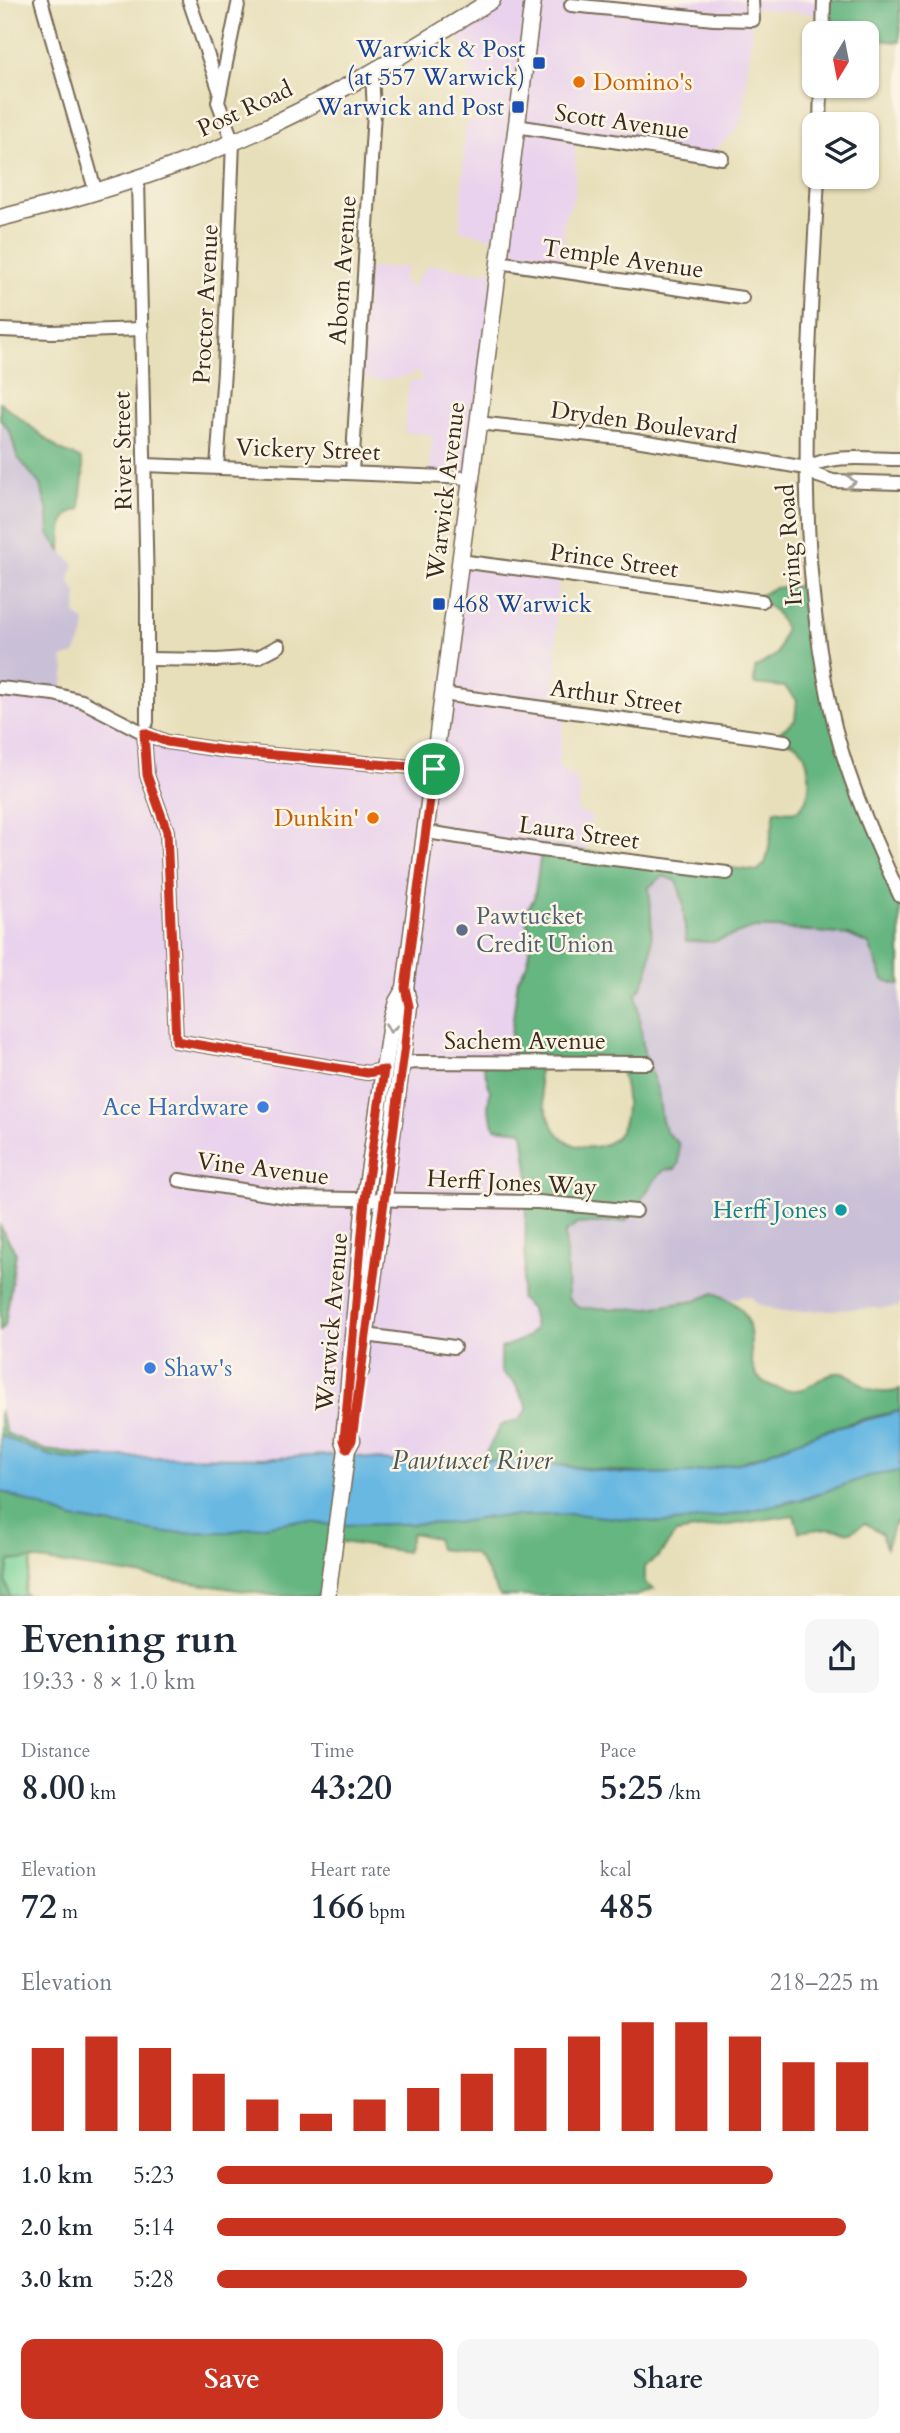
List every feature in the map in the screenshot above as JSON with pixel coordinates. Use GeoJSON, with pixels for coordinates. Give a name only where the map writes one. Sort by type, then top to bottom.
{"type":"FeatureCollection","features":[{"type":"Feature","properties":{"kind":"main road","name":"Post Road"},"geometry":{"type":"LineString","coordinates":[[0,218],[96,193],[233,142],[342,89],[492,0]]}},
{"type":"Feature","properties":{"kind":"main road","name":"Warwick Avenue"},"geometry":{"type":"LineString","coordinates":[[347,1451],[352,1440],[385,1198],[409,1006],[405,988],[533,0]]}},
{"type":"Feature","properties":{"kind":"main road","name":"Warwick Avenue"},"geometry":{"type":"LineString","coordinates":[[347,1451],[344,1440],[365,1199],[391,1023],[397,1002],[405,988]]}},
{"type":"Feature","properties":{"kind":"main road"},"geometry":{"type":"LineString","coordinates":[[327,1596],[347,1451]]}},
{"type":"Feature","properties":{"kind":"street"},"geometry":{"type":"LineString","coordinates":[[41,0],[96,193]]}},
{"type":"Feature","properties":{"kind":"street"},"geometry":{"type":"LineString","coordinates":[[189,0],[220,92]]}},
{"type":"Feature","properties":{"kind":"street"},"geometry":{"type":"LineString","coordinates":[[233,142],[218,102],[239,0]]}},
{"type":"Feature","properties":{"kind":"street"},"geometry":{"type":"LineString","coordinates":[[571,5],[714,19],[753,20],[752,0]]}},
{"type":"Feature","properties":{"kind":"street"},"geometry":{"type":"LineString","coordinates":[[823,21],[824,0]]}},
{"type":"Feature","properties":{"kind":"street","name":"Aborn Avenue"},"geometry":{"type":"LineString","coordinates":[[352,472],[374,112],[372,72]]}},
{"type":"Feature","properties":{"kind":"street","name":"Scott Avenue"},"geometry":{"type":"LineString","coordinates":[[516,127],[722,158]]}},
{"type":"Feature","properties":{"kind":"street","name":"Proctor Avenue"},"geometry":{"type":"LineString","coordinates":[[217,467],[224,371],[233,142]]}},
{"type":"Feature","properties":{"kind":"street","name":"River Street"},"geometry":{"type":"LineString","coordinates":[[138,179],[148,659],[147,775],[167,831],[176,1041],[367,1073],[384,1070]]}},
{"type":"Feature","properties":{"kind":"street","name":"Irving Road"},"geometry":{"type":"LineString","coordinates":[[818,189],[806,468],[810,569],[821,658],[836,730],[864,817],[900,896]]}},
{"type":"Feature","properties":{"kind":"street","name":"Temple Avenue"},"geometry":{"type":"LineString","coordinates":[[498,262],[742,298]]}},
{"type":"Feature","properties":{"kind":"street"},"geometry":{"type":"LineString","coordinates":[[0,330],[52,332],[142,329]]}},
{"type":"Feature","properties":{"kind":"street","name":"Dryden Boulevard"},"geometry":{"type":"LineString","coordinates":[[477,423],[629,439],[806,468],[833,481],[900,483]]}},
{"type":"Feature","properties":{"kind":"street","name":"Dryden Boulevard"},"geometry":{"type":"LineString","coordinates":[[806,468],[819,461],[834,459],[900,459]]}},
{"type":"Feature","properties":{"kind":"street","name":"Vickery Street"},"geometry":{"type":"LineString","coordinates":[[145,465],[470,478]]}},
{"type":"Feature","properties":{"kind":"street","name":"Prince Street"},"geometry":{"type":"LineString","coordinates":[[460,561],[762,601]]}},
{"type":"Feature","properties":{"kind":"street"},"geometry":{"type":"LineString","coordinates":[[148,659],[217,660],[258,657],[279,646]]}},
{"type":"Feature","properties":{"kind":"street"},"geometry":{"type":"LineString","coordinates":[[0,688],[54,694],[82,701],[146,728],[167,742],[228,751],[434,769]]}},
{"type":"Feature","properties":{"kind":"street","name":"Arthur Street"},"geometry":{"type":"LineString","coordinates":[[442,694],[785,741]]}},
{"type":"Feature","properties":{"kind":"street","name":"Laura Street"},"geometry":{"type":"LineString","coordinates":[[427,832],[541,850],[727,873]]}},
{"type":"Feature","properties":{"kind":"street","name":"Sachem Avenue"},"geometry":{"type":"LineString","coordinates":[[401,1065],[415,1062],[648,1063]]}},
{"type":"Feature","properties":{"kind":"street","name":"Vine Avenue"},"geometry":{"type":"LineString","coordinates":[[178,1180],[293,1198],[385,1198]]}},
{"type":"Feature","properties":{"kind":"street","name":"Herff Jones Way"},"geometry":{"type":"LineString","coordinates":[[385,1198],[538,1202],[636,1211]]}},
{"type":"Feature","properties":{"kind":"street"},"geometry":{"type":"LineString","coordinates":[[366,1335],[454,1348]]}},
{"type":"Feature","properties":{"kind":"shaded area"},"geometry":{"type":"Polygon","coordinates":[[[493,0],[823,0],[822,15],[754,8],[743,117],[735,132],[719,145],[713,156],[575,137],[574,199],[563,221],[565,249],[559,271],[499,263],[499,240],[460,230],[465,126],[469,120],[480,121],[480,113],[466,108],[469,54],[451,27],[493,0]]]}},
{"type":"Feature","properties":{"kind":"shaded area"},"geometry":{"type":"Polygon","coordinates":[[[436,265],[476,272],[493,269],[469,478],[428,475],[433,435],[404,432],[409,381],[422,380],[422,375],[414,371],[410,376],[383,380],[359,378],[366,269],[408,267],[402,278],[411,289],[426,267],[436,265]]]}},
{"type":"Feature","properties":{"kind":"shaded area"},"geometry":{"type":"Polygon","coordinates":[[[0,419],[10,431],[17,456],[40,485],[48,511],[49,534],[74,564],[70,577],[71,585],[77,594],[76,615],[85,622],[83,637],[75,654],[62,658],[65,669],[61,696],[0,688],[0,419]]]}},
{"type":"Feature","properties":{"kind":"shaded area"},"geometry":{"type":"Polygon","coordinates":[[[460,561],[560,573],[556,605],[557,643],[553,648],[558,656],[551,708],[565,712],[558,766],[567,774],[577,777],[580,796],[576,810],[592,816],[586,851],[542,846],[534,899],[525,913],[531,936],[527,965],[522,970],[513,1061],[483,1064],[490,1090],[488,1108],[523,1130],[529,1179],[525,1265],[520,1299],[531,1309],[535,1328],[526,1338],[501,1348],[501,1372],[514,1382],[528,1408],[519,1420],[501,1425],[482,1460],[397,1462],[341,1454],[279,1458],[100,1457],[45,1450],[6,1433],[0,1410],[0,1331],[5,1326],[4,1234],[0,1226],[0,688],[81,701],[144,740],[429,770],[460,561]]]}},
{"type":"Feature","properties":{"kind":"shaded area"},"geometry":{"type":"Polygon","coordinates":[[[663,876],[677,881],[683,902],[686,941],[727,938],[754,928],[844,932],[869,940],[900,981],[900,1307],[782,1312],[758,1304],[751,1297],[730,1300],[714,1293],[695,1301],[643,1309],[579,1308],[568,1298],[565,1234],[577,1224],[594,1221],[640,1203],[679,1144],[666,1132],[662,1121],[658,1091],[644,1053],[636,992],[641,989],[648,968],[653,941],[649,887],[663,876]]]}},
{"type":"Feature","properties":{"kind":"green space"},"geometry":{"type":"Polygon","coordinates":[[[823,0],[900,0],[900,42],[879,40],[879,21],[823,21],[823,0]]]}},
{"type":"Feature","properties":{"kind":"green space"},"geometry":{"type":"Polygon","coordinates":[[[0,402],[60,450],[80,458],[83,471],[81,509],[65,519],[61,551],[49,534],[48,511],[40,485],[17,456],[10,431],[0,419],[0,402]]]}},
{"type":"Feature","properties":{"kind":"green space"},"geometry":{"type":"Polygon","coordinates":[[[809,585],[835,732],[900,900],[900,985],[883,980],[869,944],[848,935],[754,928],[713,942],[686,941],[683,902],[677,881],[663,876],[649,887],[652,943],[648,972],[636,993],[644,1053],[658,1091],[666,1132],[679,1144],[679,1164],[675,1169],[664,1170],[657,1177],[626,1221],[577,1224],[565,1233],[568,1298],[580,1308],[643,1309],[695,1301],[714,1293],[733,1302],[748,1321],[753,1367],[761,1380],[778,1388],[797,1390],[830,1374],[845,1374],[877,1392],[900,1390],[900,1411],[827,1430],[739,1463],[690,1473],[637,1473],[534,1462],[482,1460],[501,1425],[519,1420],[528,1408],[514,1382],[501,1372],[501,1348],[526,1338],[535,1328],[531,1309],[520,1299],[525,1265],[529,1179],[523,1131],[495,1128],[488,1108],[490,1090],[483,1064],[513,1061],[511,1034],[518,979],[527,964],[531,936],[524,913],[534,899],[542,846],[757,871],[765,864],[775,810],[796,811],[802,806],[809,790],[809,769],[803,752],[798,746],[772,738],[795,720],[797,700],[785,687],[754,684],[755,668],[777,654],[785,629],[776,612],[757,597],[774,588],[809,585]],[[539,1065],[539,1081],[545,1107],[554,1128],[563,1139],[576,1146],[600,1146],[612,1140],[620,1131],[626,1106],[619,1065],[539,1065]]]}},
{"type":"Feature","properties":{"kind":"green space"},"geometry":{"type":"Polygon","coordinates":[[[0,1226],[16,1253],[5,1326],[0,1331],[0,1226]]]}},
{"type":"Feature","properties":{"kind":"green space"},"geometry":{"type":"Polygon","coordinates":[[[0,1410],[6,1433],[45,1450],[100,1457],[87,1460],[61,1458],[36,1451],[0,1435],[0,1410]]]}},
{"type":"Feature","properties":{"kind":"green space"},"geometry":{"type":"Polygon","coordinates":[[[900,1471],[900,1518],[893,1526],[886,1548],[882,1534],[865,1523],[851,1532],[827,1528],[799,1532],[794,1515],[676,1533],[659,1556],[645,1566],[645,1584],[654,1589],[636,1596],[500,1596],[484,1567],[473,1554],[439,1549],[436,1538],[412,1533],[406,1552],[335,1541],[327,1596],[278,1596],[32,1559],[9,1561],[6,1582],[10,1596],[0,1596],[0,1491],[74,1519],[228,1532],[294,1521],[337,1525],[454,1523],[490,1517],[574,1514],[667,1523],[730,1515],[806,1499],[866,1476],[900,1471]]]}},
{"type":"Feature","properties":{"kind":"green space"},"geometry":{"type":"Polygon","coordinates":[[[0,1491],[46,1503],[24,1593],[28,1596],[0,1596],[0,1491]]]}},
{"type":"Feature","properties":{"kind":"water"},"geometry":{"type":"Polygon","coordinates":[[[900,1411],[900,1471],[869,1476],[806,1498],[730,1515],[667,1523],[574,1514],[490,1517],[454,1523],[337,1525],[294,1521],[228,1532],[165,1533],[74,1519],[0,1491],[0,1435],[48,1455],[74,1460],[100,1457],[279,1458],[341,1454],[397,1462],[518,1460],[622,1474],[691,1473],[748,1461],[821,1432],[900,1411]]]}},
{"type":"Feature","properties":{"kind":"place","name":"Warwick & Post (at 557 Warwick)"},"geometry":{"type":"Point","coordinates":[539,63]}},
{"type":"Feature","properties":{"kind":"place","name":"Domino's"},"geometry":{"type":"Point","coordinates":[579,82]}},
{"type":"Feature","properties":{"kind":"place","name":"Warwick and Post"},"geometry":{"type":"Point","coordinates":[518,107]}},
{"type":"Feature","properties":{"kind":"place","name":"468 Warwick"},"geometry":{"type":"Point","coordinates":[439,604]}},
{"type":"Feature","properties":{"kind":"place","name":"Dunkin'"},"geometry":{"type":"Point","coordinates":[373,818]}},
{"type":"Feature","properties":{"kind":"place","name":"Pawtucket Credit Union"},"geometry":{"type":"Point","coordinates":[462,930]}},
{"type":"Feature","properties":{"kind":"place","name":"Ace Hardware"},"geometry":{"type":"Point","coordinates":[263,1107]}},
{"type":"Feature","properties":{"kind":"place","name":"Herff Jones"},"geometry":{"type":"Point","coordinates":[841,1210]}},
{"type":"Feature","properties":{"kind":"place","name":"Shaw's"},"geometry":{"type":"Point","coordinates":[150,1368]}},
{"type":"Feature","properties":{"kind":"route"},"geometry":{"type":"LineString","coordinates":[[144,733],[167,742],[228,751],[434,769],[405,988],[409,1006],[396,1116],[352,1440],[347,1449],[344,1440],[365,1199],[384,1070],[367,1073],[176,1041],[172,897],[167,831],[147,775],[144,733]]}},
{"type":"Feature","properties":{"kind":"water label","name":"Pawtuxet River"},"geometry":{"type":"Point","coordinates":[472,1460]}}]}
